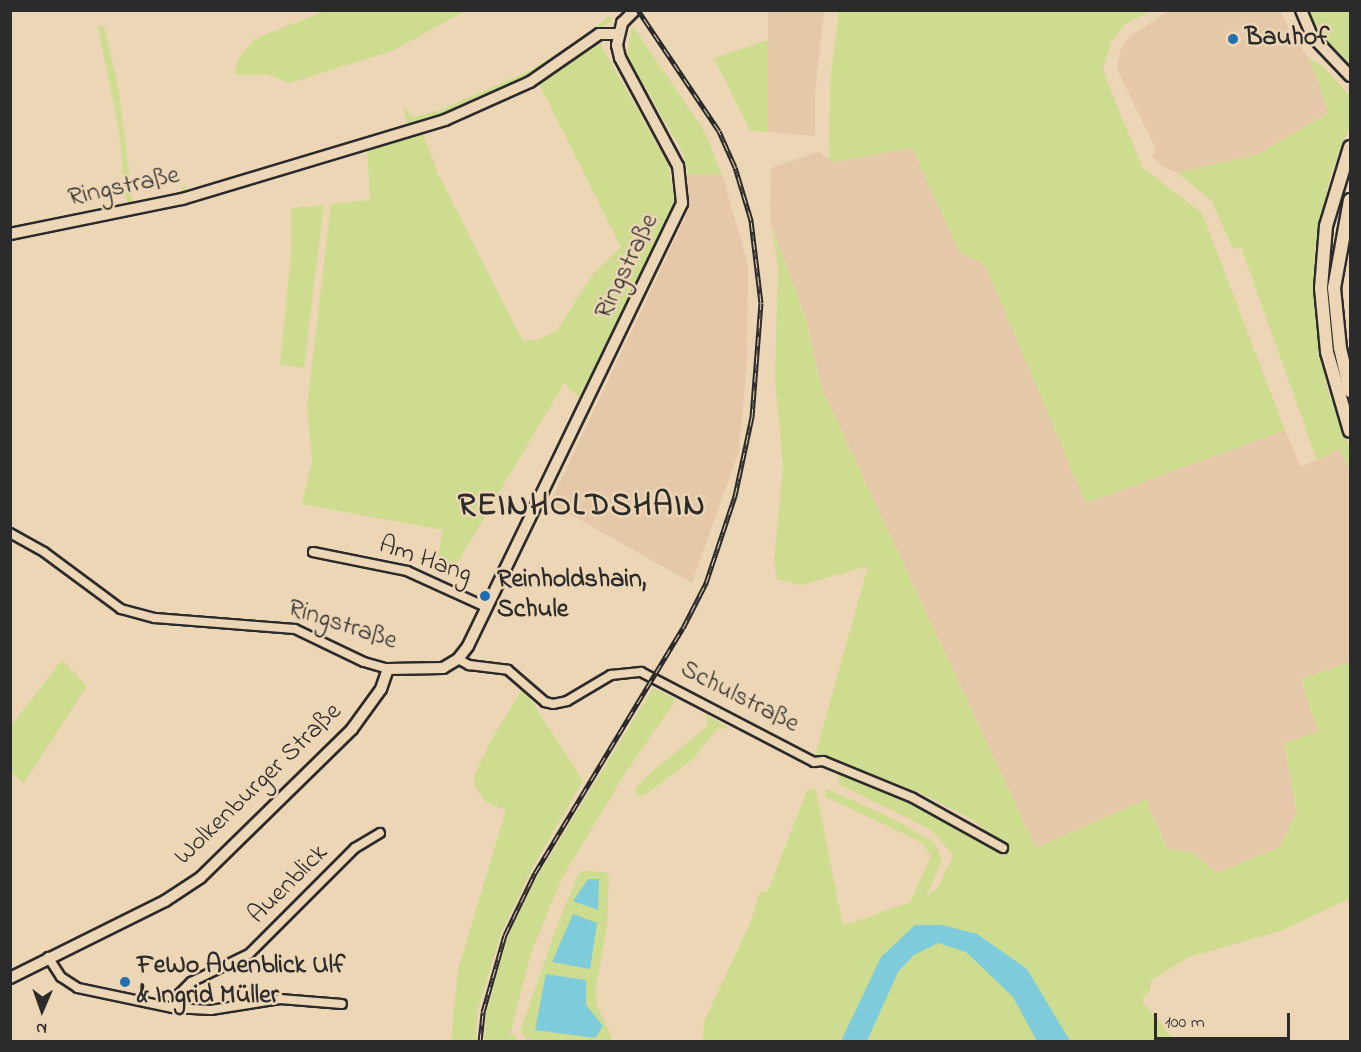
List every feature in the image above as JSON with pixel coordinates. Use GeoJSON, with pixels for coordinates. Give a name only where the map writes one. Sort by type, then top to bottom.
{"type":"FeatureCollection","features":[{"type":"Feature","properties":{"kind":"main road"},"geometry":{"type":"LineString","coordinates":[[1350,147],[1326,226],[1321,288],[1327,352],[1350,431]]}},
{"type":"Feature","properties":{"kind":"main road"},"geometry":{"type":"LineString","coordinates":[[1350,200],[1334,288],[1340,348],[1350,391]]}},
{"type":"Feature","properties":{"kind":"street"},"geometry":{"type":"LineString","coordinates":[[619,34],[622,23],[635,10]]}},
{"type":"Feature","properties":{"kind":"street"},"geometry":{"type":"LineString","coordinates":[[1301,10],[1312,36],[1349,74]]}},
{"type":"Feature","properties":{"kind":"street","name":"Ringstraße"},"geometry":{"type":"LineString","coordinates":[[10,234],[182,199],[445,120],[530,82],[599,34],[619,34],[620,58],[678,166],[682,203],[486,607],[458,659],[436,669],[388,669],[364,662],[295,629],[155,618],[121,609],[44,552],[10,533]]}},
{"type":"Feature","properties":{"kind":"street","name":"Am Hang"},"geometry":{"type":"LineString","coordinates":[[313,552],[407,571],[486,607]]}},
{"type":"Feature","properties":{"kind":"street","name":"Schulstraße"},"geometry":{"type":"LineString","coordinates":[[458,659],[469,665],[508,670],[545,702],[553,704],[567,701],[611,675],[642,672],[814,762],[823,761],[913,798],[1003,848]]}},
{"type":"Feature","properties":{"kind":"street","name":"Wolkenburger Straße"},"geometry":{"type":"LineString","coordinates":[[10,978],[48,957],[165,901],[200,878],[352,729],[381,689],[388,669]]}},
{"type":"Feature","properties":{"kind":"street","name":"Auenblick"},"geometry":{"type":"LineString","coordinates":[[173,1008],[178,994],[191,982],[249,954],[356,848],[380,833]]}},
{"type":"Feature","properties":{"kind":"street"},"geometry":{"type":"LineString","coordinates":[[48,957],[61,977],[78,988],[173,1008],[211,1010],[280,999],[342,1004]]}},
{"type":"Feature","properties":{"kind":"shaded area"},"geometry":{"type":"Polygon","coordinates":[[[768,11],[824,11],[815,94],[815,136],[768,132],[768,11]]]}},
{"type":"Feature","properties":{"kind":"shaded area"},"geometry":{"type":"Polygon","coordinates":[[[1168,11],[1281,11],[1291,35],[1309,58],[1329,112],[1259,154],[1178,173],[1163,167],[1152,156],[1156,150],[1117,69],[1120,51],[1130,36],[1168,11]]]}},
{"type":"Feature","properties":{"kind":"shaded area"},"geometry":{"type":"Polygon","coordinates":[[[912,148],[959,250],[985,264],[1086,502],[1285,430],[1301,467],[1340,449],[1350,472],[1350,662],[1301,679],[1319,733],[1284,743],[1297,811],[1280,847],[1216,873],[1193,853],[1167,849],[1146,799],[1036,848],[822,389],[805,316],[770,222],[771,168],[818,152],[834,162],[912,148]]]}},
{"type":"Feature","properties":{"kind":"shaded area"},"geometry":{"type":"Polygon","coordinates":[[[722,174],[748,265],[747,362],[739,451],[692,583],[550,503],[685,218],[688,175],[722,174]]]}},
{"type":"Feature","properties":{"kind":"green space"},"geometry":{"type":"Polygon","coordinates":[[[325,11],[465,11],[392,51],[289,83],[269,75],[235,75],[237,61],[254,39],[325,11]]]}},
{"type":"Feature","properties":{"kind":"green space"},"geometry":{"type":"Polygon","coordinates":[[[839,11],[1150,11],[1124,25],[1111,42],[1103,68],[1108,84],[1143,168],[1202,213],[1285,430],[1086,503],[985,265],[959,251],[912,148],[834,162],[829,159],[830,82],[839,11]]]}},
{"type":"Feature","properties":{"kind":"green space"},"geometry":{"type":"Polygon","coordinates":[[[1308,11],[1350,11],[1350,64],[1325,40],[1308,11]]]}},
{"type":"Feature","properties":{"kind":"green space"},"geometry":{"type":"Polygon","coordinates":[[[609,15],[612,21],[530,76],[439,116],[407,126],[403,106],[413,117],[438,111],[529,71],[591,32],[609,15]]]}},
{"type":"Feature","properties":{"kind":"green space"},"geometry":{"type":"Polygon","coordinates":[[[632,25],[703,129],[722,174],[688,175],[683,153],[627,56],[632,25]]]}},
{"type":"Feature","properties":{"kind":"green space"},"geometry":{"type":"Polygon","coordinates":[[[104,26],[118,86],[133,203],[180,193],[185,184],[187,193],[131,205],[125,197],[119,130],[98,27],[104,26]]]}},
{"type":"Feature","properties":{"kind":"green space"},"geometry":{"type":"Polygon","coordinates":[[[768,40],[768,132],[750,131],[714,58],[768,40]]]}},
{"type":"Feature","properties":{"kind":"green space"},"geometry":{"type":"Polygon","coordinates":[[[600,43],[668,164],[674,200],[669,218],[615,330],[579,397],[564,383],[455,567],[438,555],[443,530],[302,504],[312,460],[307,406],[331,204],[370,200],[367,146],[422,132],[438,173],[520,336],[524,341],[538,340],[557,330],[593,274],[621,247],[538,82],[600,43]]]}},
{"type":"Feature","properties":{"kind":"green space"},"geometry":{"type":"Polygon","coordinates":[[[1309,58],[1323,66],[1350,96],[1350,125],[1330,177],[1315,247],[1313,286],[1321,360],[1329,394],[1350,449],[1350,472],[1340,449],[1317,460],[1241,247],[1233,249],[1212,201],[1178,173],[1259,154],[1329,112],[1309,58]]]}},
{"type":"Feature","properties":{"kind":"green space"},"geometry":{"type":"Polygon","coordinates":[[[324,205],[304,368],[280,364],[291,254],[291,208],[324,205]]]}},
{"type":"Feature","properties":{"kind":"green space"},"geometry":{"type":"Polygon","coordinates":[[[771,225],[805,316],[822,389],[1036,848],[1146,799],[1167,849],[1193,853],[1216,873],[1280,847],[1297,811],[1284,743],[1318,732],[1301,679],[1350,662],[1350,898],[1283,930],[1189,957],[1151,980],[1150,992],[1141,1000],[1175,1041],[703,1042],[704,1022],[751,921],[760,892],[768,891],[808,788],[816,790],[843,926],[910,902],[931,856],[923,844],[907,835],[825,797],[825,788],[900,822],[935,844],[942,860],[926,896],[938,888],[953,855],[930,829],[840,785],[836,772],[912,804],[984,845],[990,834],[975,821],[916,791],[826,756],[815,756],[868,566],[801,585],[777,579],[774,560],[783,467],[775,379],[778,266],[771,225]]]}},
{"type":"Feature","properties":{"kind":"green space"},"geometry":{"type":"Polygon","coordinates":[[[62,660],[87,686],[23,784],[11,771],[11,726],[62,660]]]}},
{"type":"Feature","properties":{"kind":"green space"},"geometry":{"type":"Polygon","coordinates":[[[523,688],[583,781],[531,870],[501,934],[477,1012],[476,1041],[451,1041],[458,970],[506,810],[486,802],[475,787],[474,776],[491,740],[523,688]]]}},
{"type":"Feature","properties":{"kind":"green space"},"geometry":{"type":"Polygon","coordinates":[[[653,688],[675,699],[674,703],[626,772],[562,878],[531,953],[510,1034],[517,1036],[517,1041],[485,1041],[486,1014],[508,936],[538,875],[653,688]]]}},
{"type":"Feature","properties":{"kind":"green space"},"geometry":{"type":"Polygon","coordinates":[[[705,714],[729,728],[717,729],[693,759],[645,795],[636,796],[636,787],[649,774],[704,729],[708,723],[705,714]]]}},
{"type":"Feature","properties":{"kind":"green space"},"geometry":{"type":"Polygon","coordinates":[[[583,871],[605,872],[609,876],[607,925],[596,987],[597,1005],[612,1038],[611,1041],[537,1041],[524,1037],[521,1030],[555,931],[578,875],[583,871]],[[546,974],[586,1005],[586,980],[546,974]]]}},
{"type":"Feature","properties":{"kind":"water"},"geometry":{"type":"Polygon","coordinates":[[[588,879],[599,879],[598,910],[573,901],[588,879]]]}},
{"type":"Feature","properties":{"kind":"water"},"geometry":{"type":"Polygon","coordinates":[[[573,914],[597,923],[590,969],[552,962],[573,914]]]}},
{"type":"Feature","properties":{"kind":"water"},"geometry":{"type":"Polygon","coordinates":[[[915,925],[942,925],[977,934],[1027,969],[1070,1041],[1037,1041],[1013,997],[966,952],[938,943],[914,955],[898,972],[867,1041],[841,1041],[881,957],[915,925]]]}},
{"type":"Feature","properties":{"kind":"water"},"geometry":{"type":"Polygon","coordinates":[[[546,974],[586,980],[586,1005],[603,1026],[595,1038],[535,1030],[546,974]]]}},
{"type":"Feature","properties":{"kind":"railway"},"geometry":{"type":"LineString","coordinates":[[480,1042],[483,1012],[505,935],[535,873],[683,628],[706,583],[735,496],[752,417],[761,303],[751,220],[735,167],[719,131],[638,10]]}},
{"type":"Feature","properties":{"kind":"place","name":"Bauhof"},"geometry":{"type":"Point","coordinates":[1233,39]}},
{"type":"Feature","properties":{"kind":"place","name":"Reinholdshain, Schule"},"geometry":{"type":"Point","coordinates":[485,596]}},
{"type":"Feature","properties":{"kind":"place","name":"FeWo Auenblick Ulf & Ingrid Müller"},"geometry":{"type":"Point","coordinates":[125,982]}},
{"type":"Feature","properties":{"kind":"district","name":"REINHOLDSHAIN"},"geometry":{"type":"Point","coordinates":[582,507]}}]}
